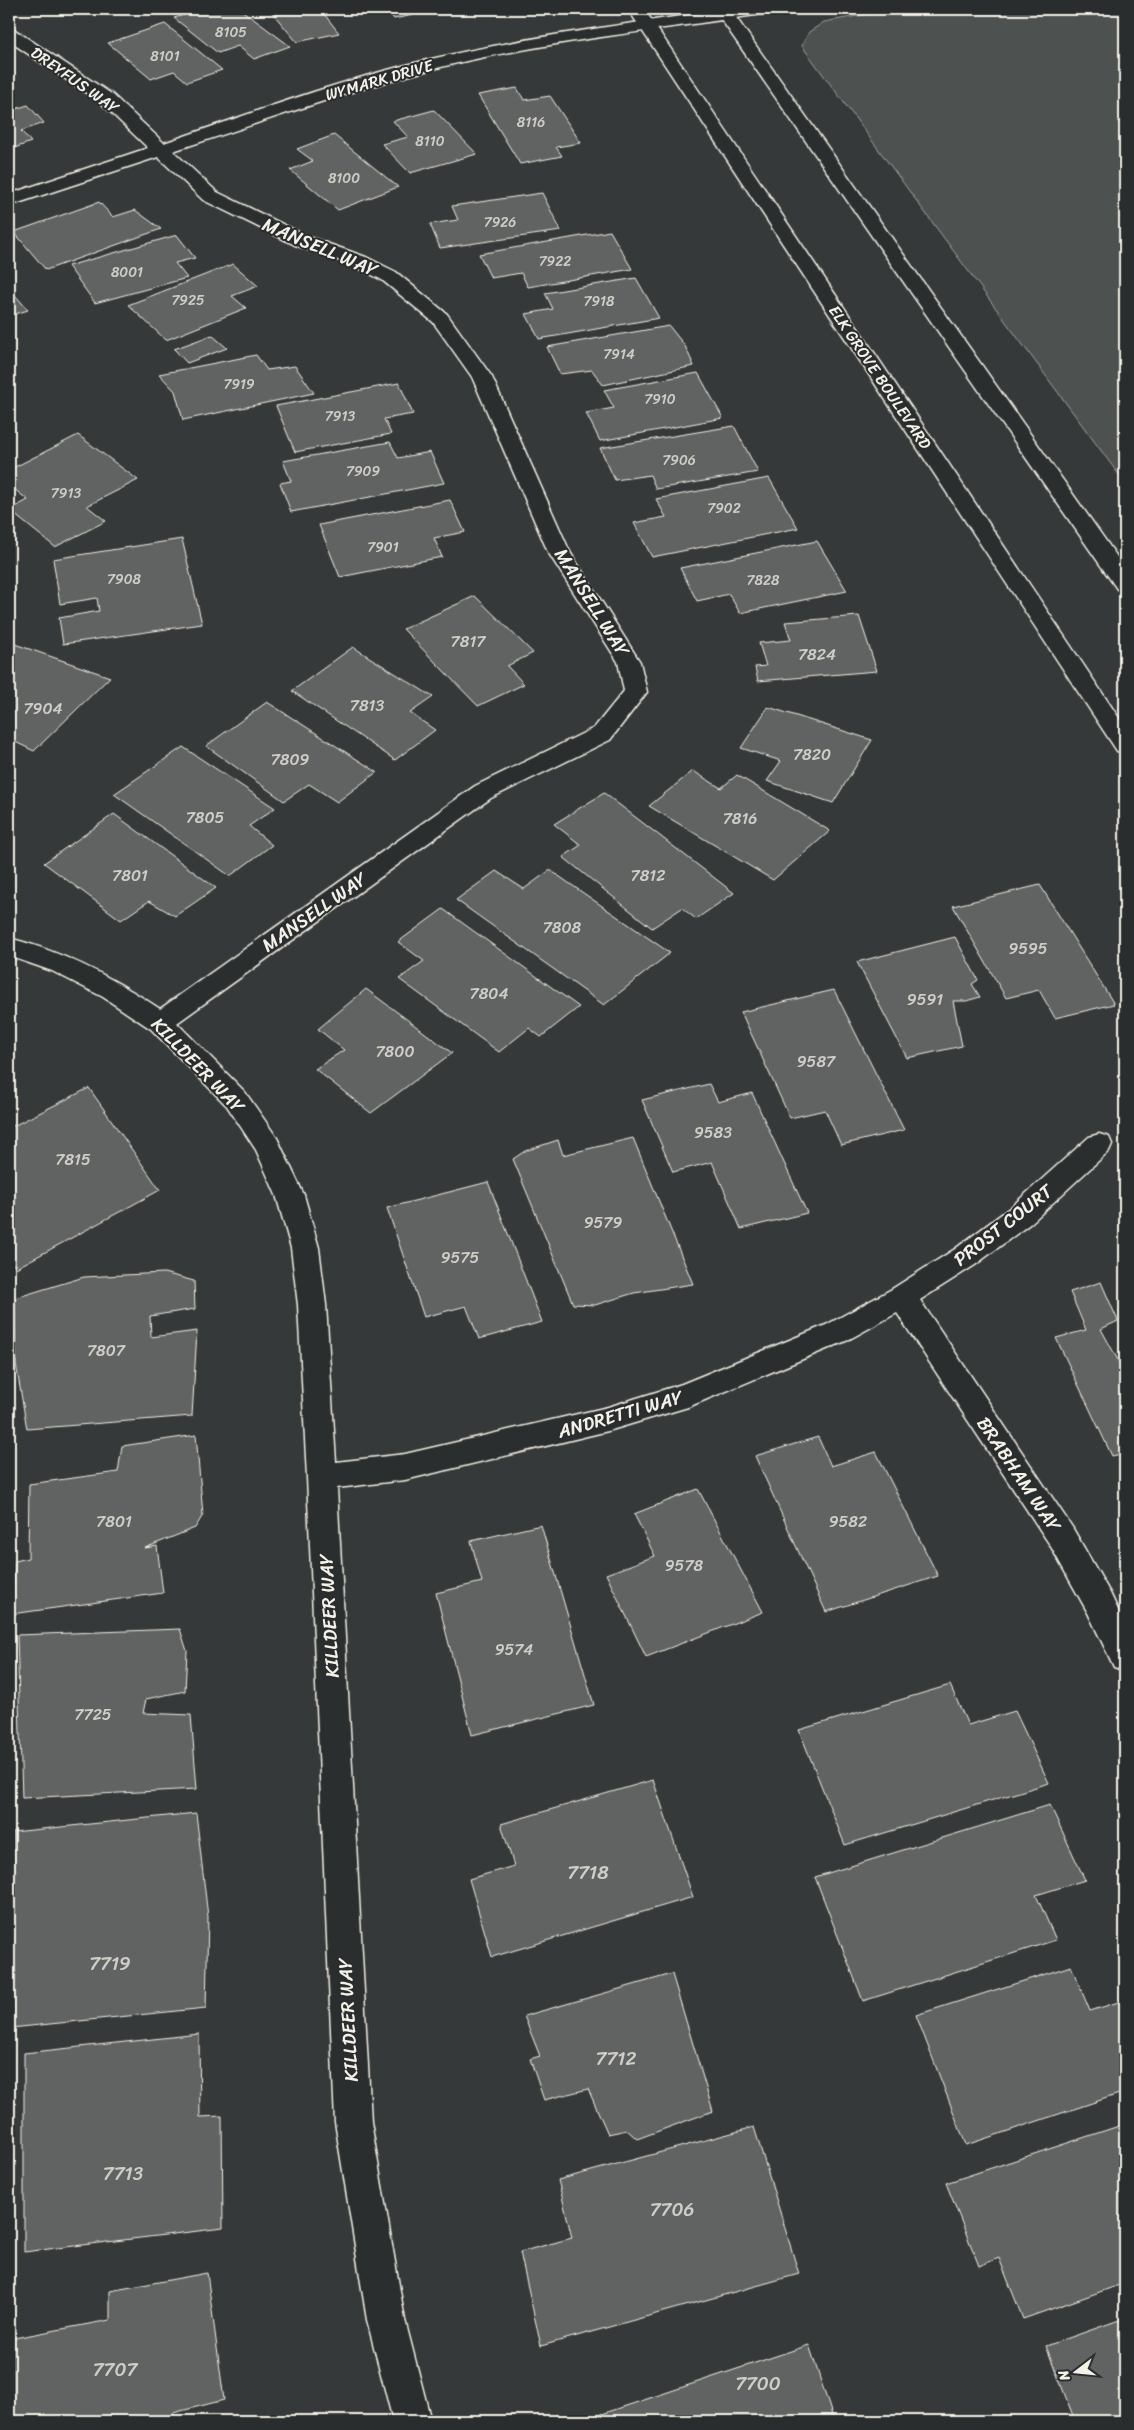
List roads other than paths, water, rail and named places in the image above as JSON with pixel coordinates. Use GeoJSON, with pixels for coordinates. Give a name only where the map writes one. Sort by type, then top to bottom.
{"type":"FeatureCollection","features":[{"type":"Feature","properties":{"kind":"street","name":"ELK GROVE BOULEVARD"},"geometry":{"type":"LineString","coordinates":[[636,9],[1125,745]]}},
{"type":"Feature","properties":{"kind":"street","name":"WYMARK DRIVE"},"geometry":{"type":"LineString","coordinates":[[9,200],[349,87],[432,64],[518,46],[724,12],[762,9]]}},
{"type":"Feature","properties":{"kind":"street"},"geometry":{"type":"LineString","coordinates":[[724,12],[1125,584]]}},
{"type":"Feature","properties":{"kind":"street","name":"DREYFUS WAY"},"geometry":{"type":"LineString","coordinates":[[9,34],[107,100],[162,149]]}},
{"type":"Feature","properties":{"kind":"street","name":"MANSELL WAY"},"geometry":{"type":"LineString","coordinates":[[160,1022],[483,792],[602,734],[636,692],[629,662],[559,552],[482,377],[440,318],[389,276],[359,261],[302,241],[210,196],[162,149]]}},
{"type":"Feature","properties":{"kind":"street","name":"KILLDEER WAY"},"geometry":{"type":"LineString","coordinates":[[9,947],[61,964],[112,990],[160,1022],[236,1099],[267,1145],[290,1195],[305,1248],[312,1305],[322,1477],[353,2122],[386,2320],[412,2421]]}},
{"type":"Feature","properties":{"kind":"street","name":"PROST COURT"},"geometry":{"type":"LineString","coordinates":[[902,1297],[964,1257],[1021,1215],[1099,1144]]}},
{"type":"Feature","properties":{"kind":"street","name":"ANDRETTI WAY"},"geometry":{"type":"LineString","coordinates":[[322,1477],[423,1463],[608,1419],[688,1395],[836,1333],[902,1297]]}},
{"type":"Feature","properties":{"kind":"street","name":"BRABHAM WAY"},"geometry":{"type":"LineString","coordinates":[[902,1297],[1061,1536],[1099,1603],[1125,1657]]}}]}
